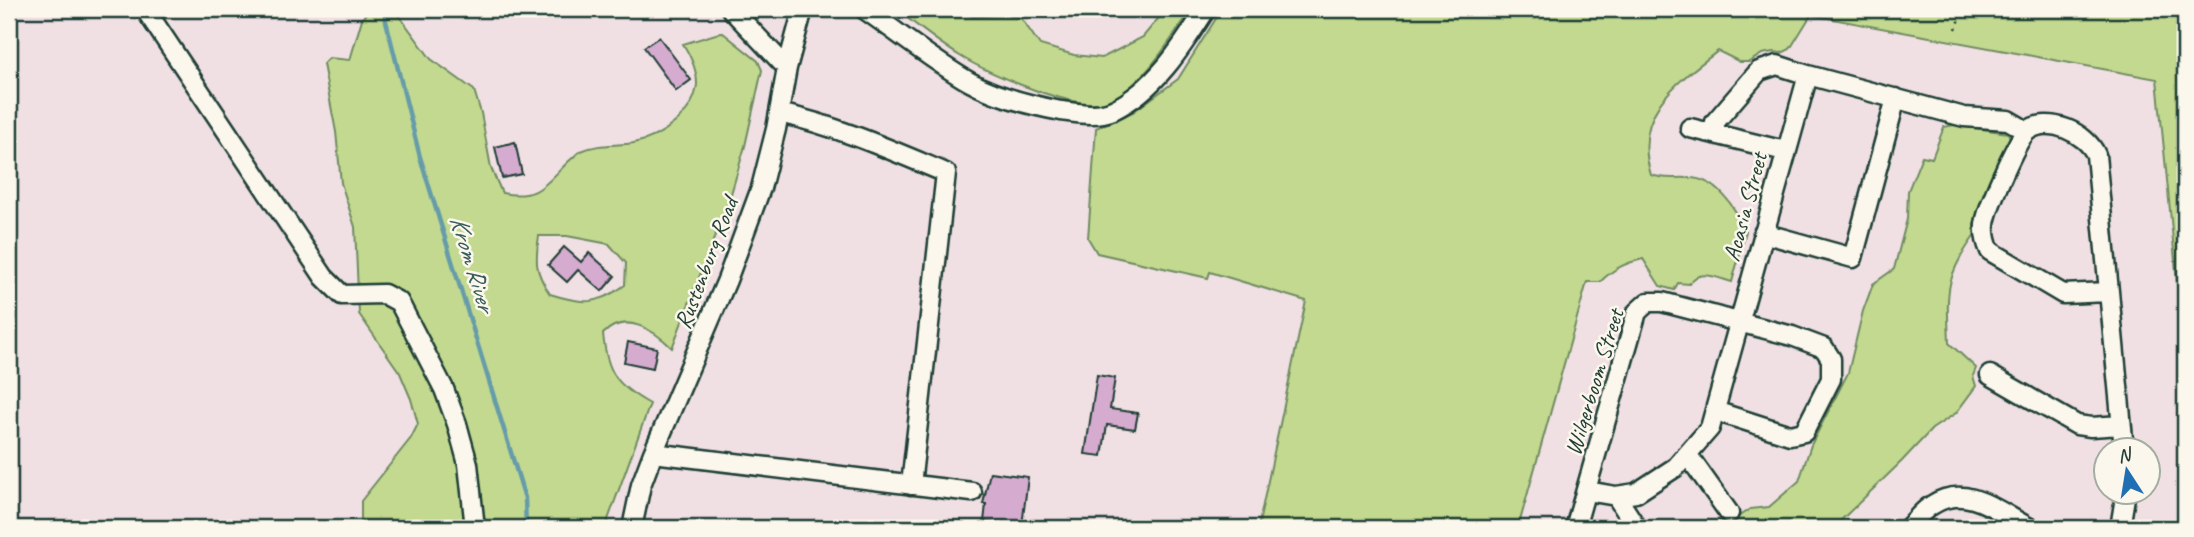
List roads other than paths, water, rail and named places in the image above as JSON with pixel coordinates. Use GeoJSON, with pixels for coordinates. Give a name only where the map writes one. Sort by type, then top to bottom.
{"type":"FeatureCollection","features":[{"type":"Feature","properties":{"kind":"street"},"geometry":{"type":"LineString","coordinates":[[145,9],[324,277],[342,295],[384,295],[399,302],[444,389],[457,424],[467,464],[475,528]]}},
{"type":"Feature","properties":{"kind":"street"},"geometry":{"type":"LineString","coordinates":[[731,9],[787,68]]}},
{"type":"Feature","properties":{"kind":"street","name":"Rustenburg Road"},"geometry":{"type":"LineString","coordinates":[[632,528],[641,485],[653,453],[727,279],[761,188],[803,9]]}},
{"type":"Feature","properties":{"kind":"street"},"geometry":{"type":"LineString","coordinates":[[864,9],[970,82],[1035,106],[1081,114],[1111,111],[1152,82],[1172,60],[1206,9]]}},
{"type":"Feature","properties":{"kind":"street"},"geometry":{"type":"LineString","coordinates":[[1713,133],[1715,122],[1759,71],[1777,65],[1964,117],[2008,120],[2028,131]]}},
{"type":"Feature","properties":{"kind":"street","name":"Acasia Street"},"geometry":{"type":"LineString","coordinates":[[1587,491],[1616,496],[1636,494],[1676,467],[1710,428],[1808,75]]}},
{"type":"Feature","properties":{"kind":"street"},"geometry":{"type":"LineString","coordinates":[[1763,233],[1853,258],[1896,98]]}},
{"type":"Feature","properties":{"kind":"street"},"geometry":{"type":"LineString","coordinates":[[779,113],[877,144],[946,173],[911,485]]}},
{"type":"Feature","properties":{"kind":"street"},"geometry":{"type":"LineString","coordinates":[[2108,292],[2063,294],[1990,251],[1985,239],[1987,214],[2014,152],[2028,131],[2045,126],[2077,132],[2092,146],[2096,155],[2122,435]]}},
{"type":"Feature","properties":{"kind":"street"},"geometry":{"type":"LineString","coordinates":[[1690,128],[1785,151]]}},
{"type":"Feature","properties":{"kind":"street","name":"Wilgerboom Street"},"geometry":{"type":"LineString","coordinates":[[1576,528],[1637,312],[1648,302],[1662,302],[1738,323]]}},
{"type":"Feature","properties":{"kind":"street"},"geometry":{"type":"LineString","coordinates":[[1714,411],[1790,435],[1804,432],[1830,379],[1831,359],[1825,348],[1791,336],[1738,323]]}},
{"type":"Feature","properties":{"kind":"street"},"geometry":{"type":"LineString","coordinates":[[1990,375],[2077,425],[2121,425]]}},
{"type":"Feature","properties":{"kind":"street"},"geometry":{"type":"LineString","coordinates":[[653,453],[972,492]]}},
{"type":"Feature","properties":{"kind":"street"},"geometry":{"type":"LineString","coordinates":[[1687,454],[1729,513]]}},
{"type":"Feature","properties":{"kind":"street"},"geometry":{"type":"LineString","coordinates":[[1616,496],[1637,528]]}},
{"type":"Feature","properties":{"kind":"street"},"geometry":{"type":"LineString","coordinates":[[1908,528],[1930,506],[1942,499],[1963,496],[1985,502],[2030,528]]}},
{"type":"Feature","properties":{"kind":"street"},"geometry":{"type":"LineString","coordinates":[[2120,528],[2124,505]]}},
{"type":"Feature","properties":{"kind":"waterway","name":"Krom River"},"geometry":{"type":"LineString","coordinates":[[383,9],[420,157],[525,498],[526,528]]}}]}
